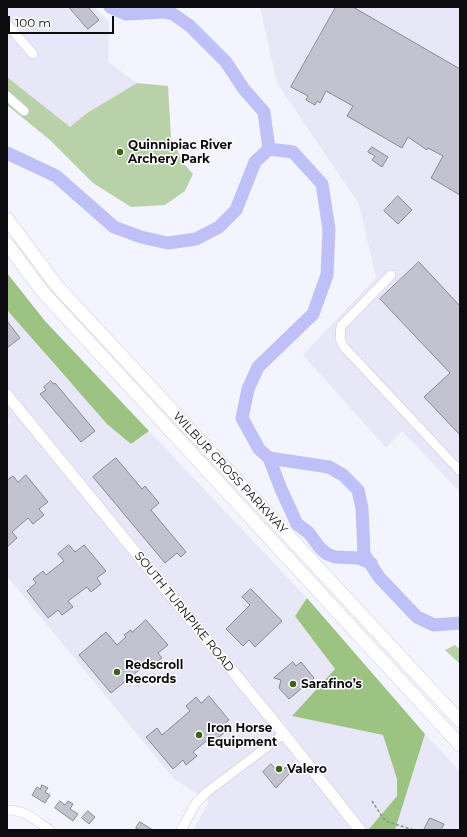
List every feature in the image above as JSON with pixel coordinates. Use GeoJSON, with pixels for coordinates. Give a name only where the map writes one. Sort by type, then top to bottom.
{"type":"FeatureCollection","features":[{"type":"Feature","properties":{"kind":"highway","name":"WILBUR CROSS PARKWAY"},"geometry":{"type":"LineString","coordinates":[[7,219],[57,286],[460,721]]}},
{"type":"Feature","properties":{"kind":"highway","name":"WILBUR CROSS PARKWAY"},"geometry":{"type":"LineString","coordinates":[[7,244],[42,291],[460,745]]}},
{"type":"Feature","properties":{"kind":"main road","name":"SOUTH TURNPIKE ROAD"},"geometry":{"type":"LineString","coordinates":[[7,395],[284,734],[360,830]]}},
{"type":"Feature","properties":{"kind":"street"},"geometry":{"type":"LineString","coordinates":[[7,24],[33,54]]}},
{"type":"Feature","properties":{"kind":"street"},"geometry":{"type":"LineString","coordinates":[[7,96],[24,111]]}},
{"type":"Feature","properties":{"kind":"street"},"geometry":{"type":"LineString","coordinates":[[391,275],[341,326],[340,339],[344,347],[460,471]]}},
{"type":"Feature","properties":{"kind":"street"},"geometry":{"type":"LineString","coordinates":[[181,830],[196,804],[207,792],[284,734]]}},
{"type":"Feature","properties":{"kind":"street"},"geometry":{"type":"LineString","coordinates":[[7,810],[18,810],[27,814],[50,830]]}},
{"type":"Feature","properties":{"kind":"path"},"geometry":{"type":"LineString","coordinates":[[372,801],[383,818],[393,824],[414,830]]}},
{"type":"Feature","properties":{"kind":"shaded area"},"geometry":{"type":"Polygon","coordinates":[[[7,7],[94,7],[109,21],[108,62],[137,83],[87,113],[70,128],[7,77],[7,7]]]}},
{"type":"Feature","properties":{"kind":"shaded area"},"geometry":{"type":"Polygon","coordinates":[[[260,7],[460,7],[460,490],[455,487],[402,431],[386,448],[303,355],[376,278],[359,204],[277,83],[260,7]]]}},
{"type":"Feature","properties":{"kind":"shaded area"},"geometry":{"type":"Polygon","coordinates":[[[7,310],[61,373],[131,444],[149,431],[307,598],[295,616],[335,669],[292,716],[383,735],[397,779],[397,796],[368,830],[193,830],[209,802],[173,778],[7,576],[7,426],[11,421],[7,417],[7,310]]]}},
{"type":"Feature","properties":{"kind":"shaded area"},"geometry":{"type":"Polygon","coordinates":[[[425,734],[460,771],[460,830],[395,830],[425,734]]]}},
{"type":"Feature","properties":{"kind":"green space","name":"Quinnipiac River Archery Park"},"geometry":{"type":"Polygon","coordinates":[[[7,77],[70,127],[87,113],[137,83],[168,86],[171,138],[184,164],[193,174],[185,191],[165,205],[131,207],[93,183],[50,140],[7,105],[7,77]]]}},
{"type":"Feature","properties":{"kind":"green space"},"geometry":{"type":"Polygon","coordinates":[[[7,273],[45,321],[149,431],[131,444],[107,424],[7,310],[7,273]]]}},
{"type":"Feature","properties":{"kind":"green space"},"geometry":{"type":"Polygon","coordinates":[[[307,598],[425,734],[395,830],[369,829],[397,796],[397,779],[383,735],[292,716],[335,669],[295,616],[307,598]]]}},
{"type":"Feature","properties":{"kind":"green space"},"geometry":{"type":"Polygon","coordinates":[[[455,645],[460,649],[460,664],[445,650],[455,645]]]}},
{"type":"Feature","properties":{"kind":"building"},"geometry":{"type":"Polygon","coordinates":[[[69,7],[88,7],[99,20],[88,29],[69,7]]]}},
{"type":"Feature","properties":{"kind":"building"},"geometry":{"type":"Polygon","coordinates":[[[336,7],[353,7],[460,69],[460,195],[431,178],[443,156],[428,148],[427,150],[408,137],[402,148],[347,116],[353,106],[326,91],[320,103],[317,101],[315,105],[306,100],[308,96],[291,87],[336,7]]]}},
{"type":"Feature","properties":{"kind":"building"},"geometry":{"type":"Polygon","coordinates":[[[372,147],[388,157],[382,167],[372,160],[375,156],[368,152],[372,147]]]}},
{"type":"Feature","properties":{"kind":"building"},"geometry":{"type":"Polygon","coordinates":[[[398,196],[412,210],[398,224],[384,211],[398,196]]]}},
{"type":"Feature","properties":{"kind":"building"},"geometry":{"type":"Polygon","coordinates":[[[419,262],[460,306],[460,435],[424,397],[450,373],[380,299],[419,262]]]}},
{"type":"Feature","properties":{"kind":"building"},"geometry":{"type":"Polygon","coordinates":[[[7,321],[20,338],[7,348],[7,321]]]}},
{"type":"Feature","properties":{"kind":"building"},"geometry":{"type":"Polygon","coordinates":[[[51,381],[53,384],[55,383],[95,431],[81,442],[40,394],[46,390],[44,387],[51,381]]]}},
{"type":"Feature","properties":{"kind":"building"},"geometry":{"type":"Polygon","coordinates":[[[116,458],[142,489],[145,486],[159,503],[151,510],[186,552],[181,557],[177,553],[165,563],[93,477],[116,458]]]}},
{"type":"Feature","properties":{"kind":"building"},"geometry":{"type":"Polygon","coordinates":[[[26,475],[48,502],[39,509],[44,515],[33,524],[28,518],[12,532],[17,538],[7,547],[7,480],[13,476],[18,482],[26,475]]]}},
{"type":"Feature","properties":{"kind":"building"},"geometry":{"type":"Polygon","coordinates":[[[69,545],[75,552],[84,545],[106,571],[97,578],[101,584],[91,592],[87,587],[68,601],[73,607],[62,615],[58,610],[48,618],[27,591],[36,583],[33,579],[43,571],[46,575],[64,561],[58,554],[69,545]]]}},
{"type":"Feature","properties":{"kind":"building"},"geometry":{"type":"Polygon","coordinates":[[[251,589],[282,621],[255,647],[249,640],[243,646],[226,629],[250,605],[242,597],[251,589]]]}},
{"type":"Feature","properties":{"kind":"building"},"geometry":{"type":"Polygon","coordinates":[[[146,620],[168,645],[158,653],[162,658],[152,666],[149,662],[111,693],[79,655],[106,632],[117,645],[126,637],[124,635],[131,630],[132,632],[146,620]]]}},
{"type":"Feature","properties":{"kind":"building","name":"Sarafino’s"},"geometry":{"type":"Polygon","coordinates":[[[293,662],[296,666],[301,662],[314,678],[289,699],[279,688],[281,680],[274,678],[293,662]]]}},
{"type":"Feature","properties":{"kind":"building"},"geometry":{"type":"Polygon","coordinates":[[[209,696],[229,720],[220,728],[224,733],[214,741],[211,737],[193,752],[197,756],[186,765],[183,760],[173,769],[146,737],[157,728],[162,735],[190,711],[186,706],[196,697],[201,703],[209,696]]]}},
{"type":"Feature","properties":{"kind":"building"},"geometry":{"type":"Polygon","coordinates":[[[271,764],[279,773],[286,767],[290,773],[276,788],[263,772],[271,764]]]}},
{"type":"Feature","properties":{"kind":"building"},"geometry":{"type":"Polygon","coordinates":[[[42,785],[48,788],[45,792],[50,795],[45,803],[32,795],[37,787],[40,789],[42,785]]]}},
{"type":"Feature","properties":{"kind":"building"},"geometry":{"type":"Polygon","coordinates":[[[60,801],[65,805],[68,801],[73,804],[70,809],[78,814],[73,821],[55,808],[60,801]]]}},
{"type":"Feature","properties":{"kind":"building"},"geometry":{"type":"Polygon","coordinates":[[[88,811],[95,817],[89,824],[82,818],[88,811]]]}},
{"type":"Feature","properties":{"kind":"building"},"geometry":{"type":"Polygon","coordinates":[[[430,818],[444,824],[441,830],[424,830],[430,818]]]}},
{"type":"Feature","properties":{"kind":"building"},"geometry":{"type":"Polygon","coordinates":[[[140,822],[153,830],[140,830],[136,828],[140,822]]]}},
{"type":"Feature","properties":{"kind":"waterway"},"geometry":{"type":"LineString","coordinates":[[110,7],[126,14],[165,12],[173,14],[190,26],[226,62],[243,88],[264,112],[269,149]]}},
{"type":"Feature","properties":{"kind":"waterway"},"geometry":{"type":"LineString","coordinates":[[7,153],[56,176],[114,227],[141,237],[168,243],[196,239],[219,227],[236,210],[255,162],[269,149],[293,152],[322,184],[329,229],[327,275],[313,314],[258,367],[248,389],[242,418],[259,449],[269,458],[329,467],[343,475],[358,490],[362,508],[364,554],[379,577],[417,617],[434,625],[460,623]]}},
{"type":"Feature","properties":{"kind":"waterway"},"geometry":{"type":"LineString","coordinates":[[269,458],[297,524],[309,533],[320,548],[327,554],[335,557],[358,558],[371,563]]}},
{"type":"Feature","properties":{"kind":"place","name":"Quinnipiac River Archery Park"},"geometry":{"type":"Point","coordinates":[120,152]}},
{"type":"Feature","properties":{"kind":"place","name":"Redscroll Records"},"geometry":{"type":"Point","coordinates":[117,672]}},
{"type":"Feature","properties":{"kind":"place","name":"Sarafino’s"},"geometry":{"type":"Point","coordinates":[293,684]}},
{"type":"Feature","properties":{"kind":"place","name":"Iron Horse Equipment"},"geometry":{"type":"Point","coordinates":[199,735]}},
{"type":"Feature","properties":{"kind":"place","name":"Valero"},"geometry":{"type":"Point","coordinates":[279,769]}}]}
